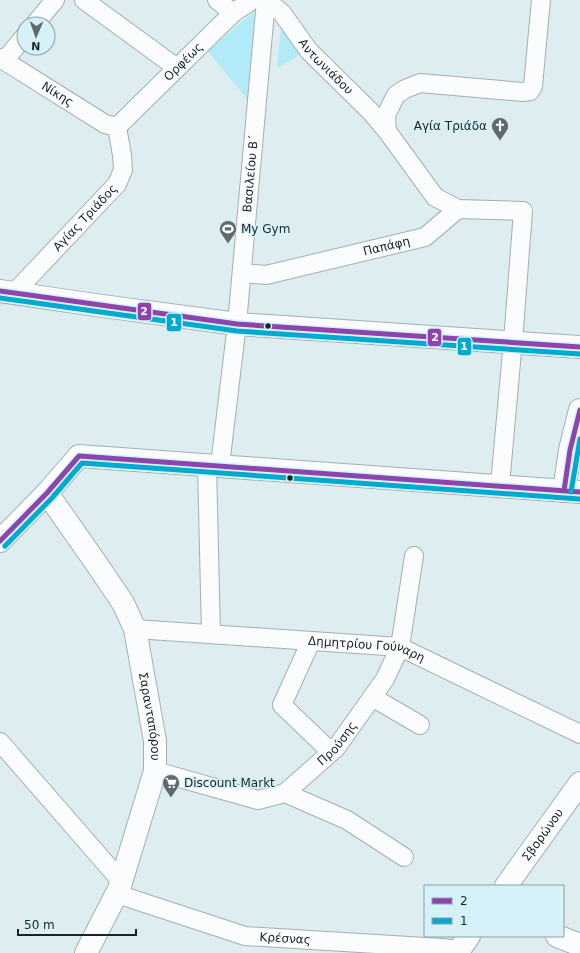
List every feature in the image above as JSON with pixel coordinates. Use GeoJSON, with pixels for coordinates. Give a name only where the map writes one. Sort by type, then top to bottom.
{"type":"FeatureCollection","features":[{"type":"Feature","properties":{"kind":"street"},"geometry":{"type":"LineString","coordinates":[[42,16],[55,0]]}},
{"type":"Feature","properties":{"kind":"street"},"geometry":{"type":"LineString","coordinates":[[84,0],[177,68]]}},
{"type":"Feature","properties":{"kind":"street"},"geometry":{"type":"LineString","coordinates":[[217,0],[233,13]]}},
{"type":"Feature","properties":{"kind":"street","name":"Ορφέως"},"geometry":{"type":"LineString","coordinates":[[117,127],[233,13],[252,0]]}},
{"type":"Feature","properties":{"kind":"street","name":"Αντωνιάδου"},"geometry":{"type":"LineString","coordinates":[[266,0],[282,13],[310,51],[370,111],[387,131],[435,197],[458,209]]}},
{"type":"Feature","properties":{"kind":"street","name":"Βασιλείου Β΄"},"geometry":{"type":"LineString","coordinates":[[211,634],[214,465],[237,324],[266,0]]}},
{"type":"Feature","properties":{"kind":"street"},"geometry":{"type":"LineString","coordinates":[[387,131],[386,115],[396,95],[405,89],[420,83],[524,92],[530,91],[533,86],[541,0]]}},
{"type":"Feature","properties":{"kind":"street"},"geometry":{"type":"LineString","coordinates":[[2,60],[16,45]]}},
{"type":"Feature","properties":{"kind":"street","name":"Νίκης"},"geometry":{"type":"LineString","coordinates":[[2,60],[104,124],[117,127]]}},
{"type":"Feature","properties":{"kind":"street","name":"Αγίας Τριάδος"},"geometry":{"type":"LineString","coordinates":[[6,292],[117,184],[122,170],[122,155],[117,127]]}},
{"type":"Feature","properties":{"kind":"street"},"geometry":{"type":"LineString","coordinates":[[458,209],[523,211],[500,485]]}},
{"type":"Feature","properties":{"kind":"street","name":"Παπάφη"},"geometry":{"type":"LineString","coordinates":[[242,273],[266,275],[425,237],[458,209]]}},
{"type":"Feature","properties":{"kind":"street"},"geometry":{"type":"LineString","coordinates":[[6,292],[237,324],[580,347]]}},
{"type":"Feature","properties":{"kind":"street"},"geometry":{"type":"LineString","coordinates":[[0,541],[47,493],[79,456],[572,491],[570,450],[580,410]]}},
{"type":"Feature","properties":{"kind":"street","name":"Σαρανταπόρου"},"geometry":{"type":"LineString","coordinates":[[47,493],[123,603],[135,629],[155,741],[155,771],[119,888],[86,953]]}},
{"type":"Feature","properties":{"kind":"street","name":"Προύσης"},"geometry":{"type":"LineString","coordinates":[[155,771],[258,800],[285,793],[336,748],[385,679],[400,647],[414,556]]}},
{"type":"Feature","properties":{"kind":"street","name":"Δημητρίου Γούναρη"},"geometry":{"type":"LineString","coordinates":[[135,629],[400,647],[580,734]]}},
{"type":"Feature","properties":{"kind":"street"},"geometry":{"type":"LineString","coordinates":[[311,640],[282,705],[331,752]]}},
{"type":"Feature","properties":{"kind":"street"},"geometry":{"type":"LineString","coordinates":[[372,697],[420,725]]}},
{"type":"Feature","properties":{"kind":"street"},"geometry":{"type":"LineString","coordinates":[[0,742],[119,888]]}},
{"type":"Feature","properties":{"kind":"street","name":"Σβορώνου"},"geometry":{"type":"LineString","coordinates":[[507,885],[580,783]]}},
{"type":"Feature","properties":{"kind":"street"},"geometry":{"type":"LineString","coordinates":[[285,793],[347,820],[404,857]]}},
{"type":"Feature","properties":{"kind":"street","name":"Κρέσνας"},"geometry":{"type":"LineString","coordinates":[[119,888],[245,936],[442,948],[462,946]]}},
{"type":"Feature","properties":{"kind":"street"},"geometry":{"type":"LineString","coordinates":[[560,937],[580,945]]}},
{"type":"Feature","properties":{"kind":"shaded area"},"geometry":{"type":"Polygon","coordinates":[[[257,9],[250,103],[208,51],[257,9]]]}},
{"type":"Feature","properties":{"kind":"shaded area"},"geometry":{"type":"Polygon","coordinates":[[[281,27],[301,54],[277,68],[281,27]]]}},
{"type":"Feature","properties":{"kind":"transit line","name":"2"},"geometry":{"type":"LineString","coordinates":[[0,291],[237,324],[580,347]]}},
{"type":"Feature","properties":{"kind":"transit line","name":"1"},"geometry":{"type":"LineString","coordinates":[[0,298],[237,331],[580,354]]}},
{"type":"Feature","properties":{"kind":"transit line","name":"2"},"geometry":{"type":"LineString","coordinates":[[564,491],[570,450],[580,410]]}},
{"type":"Feature","properties":{"kind":"transit line","name":"1"},"geometry":{"type":"LineString","coordinates":[[571,492],[580,439]]}},
{"type":"Feature","properties":{"kind":"transit line","name":"2"},"geometry":{"type":"LineString","coordinates":[[0,541],[47,493],[79,456],[580,492]]}},
{"type":"Feature","properties":{"kind":"transit line","name":"1"},"geometry":{"type":"LineString","coordinates":[[5,546],[52,498],[82,463],[579,499]]}},
{"type":"Feature","properties":{"kind":"place","name":"Αγία Τριάδα"},"geometry":{"type":"Point","coordinates":[500,141]}},
{"type":"Feature","properties":{"kind":"place","name":"My Gym"},"geometry":{"type":"Point","coordinates":[228,244]}},
{"type":"Feature","properties":{"kind":"place","name":"Discount Markt"},"geometry":{"type":"Point","coordinates":[171,798]}}]}
